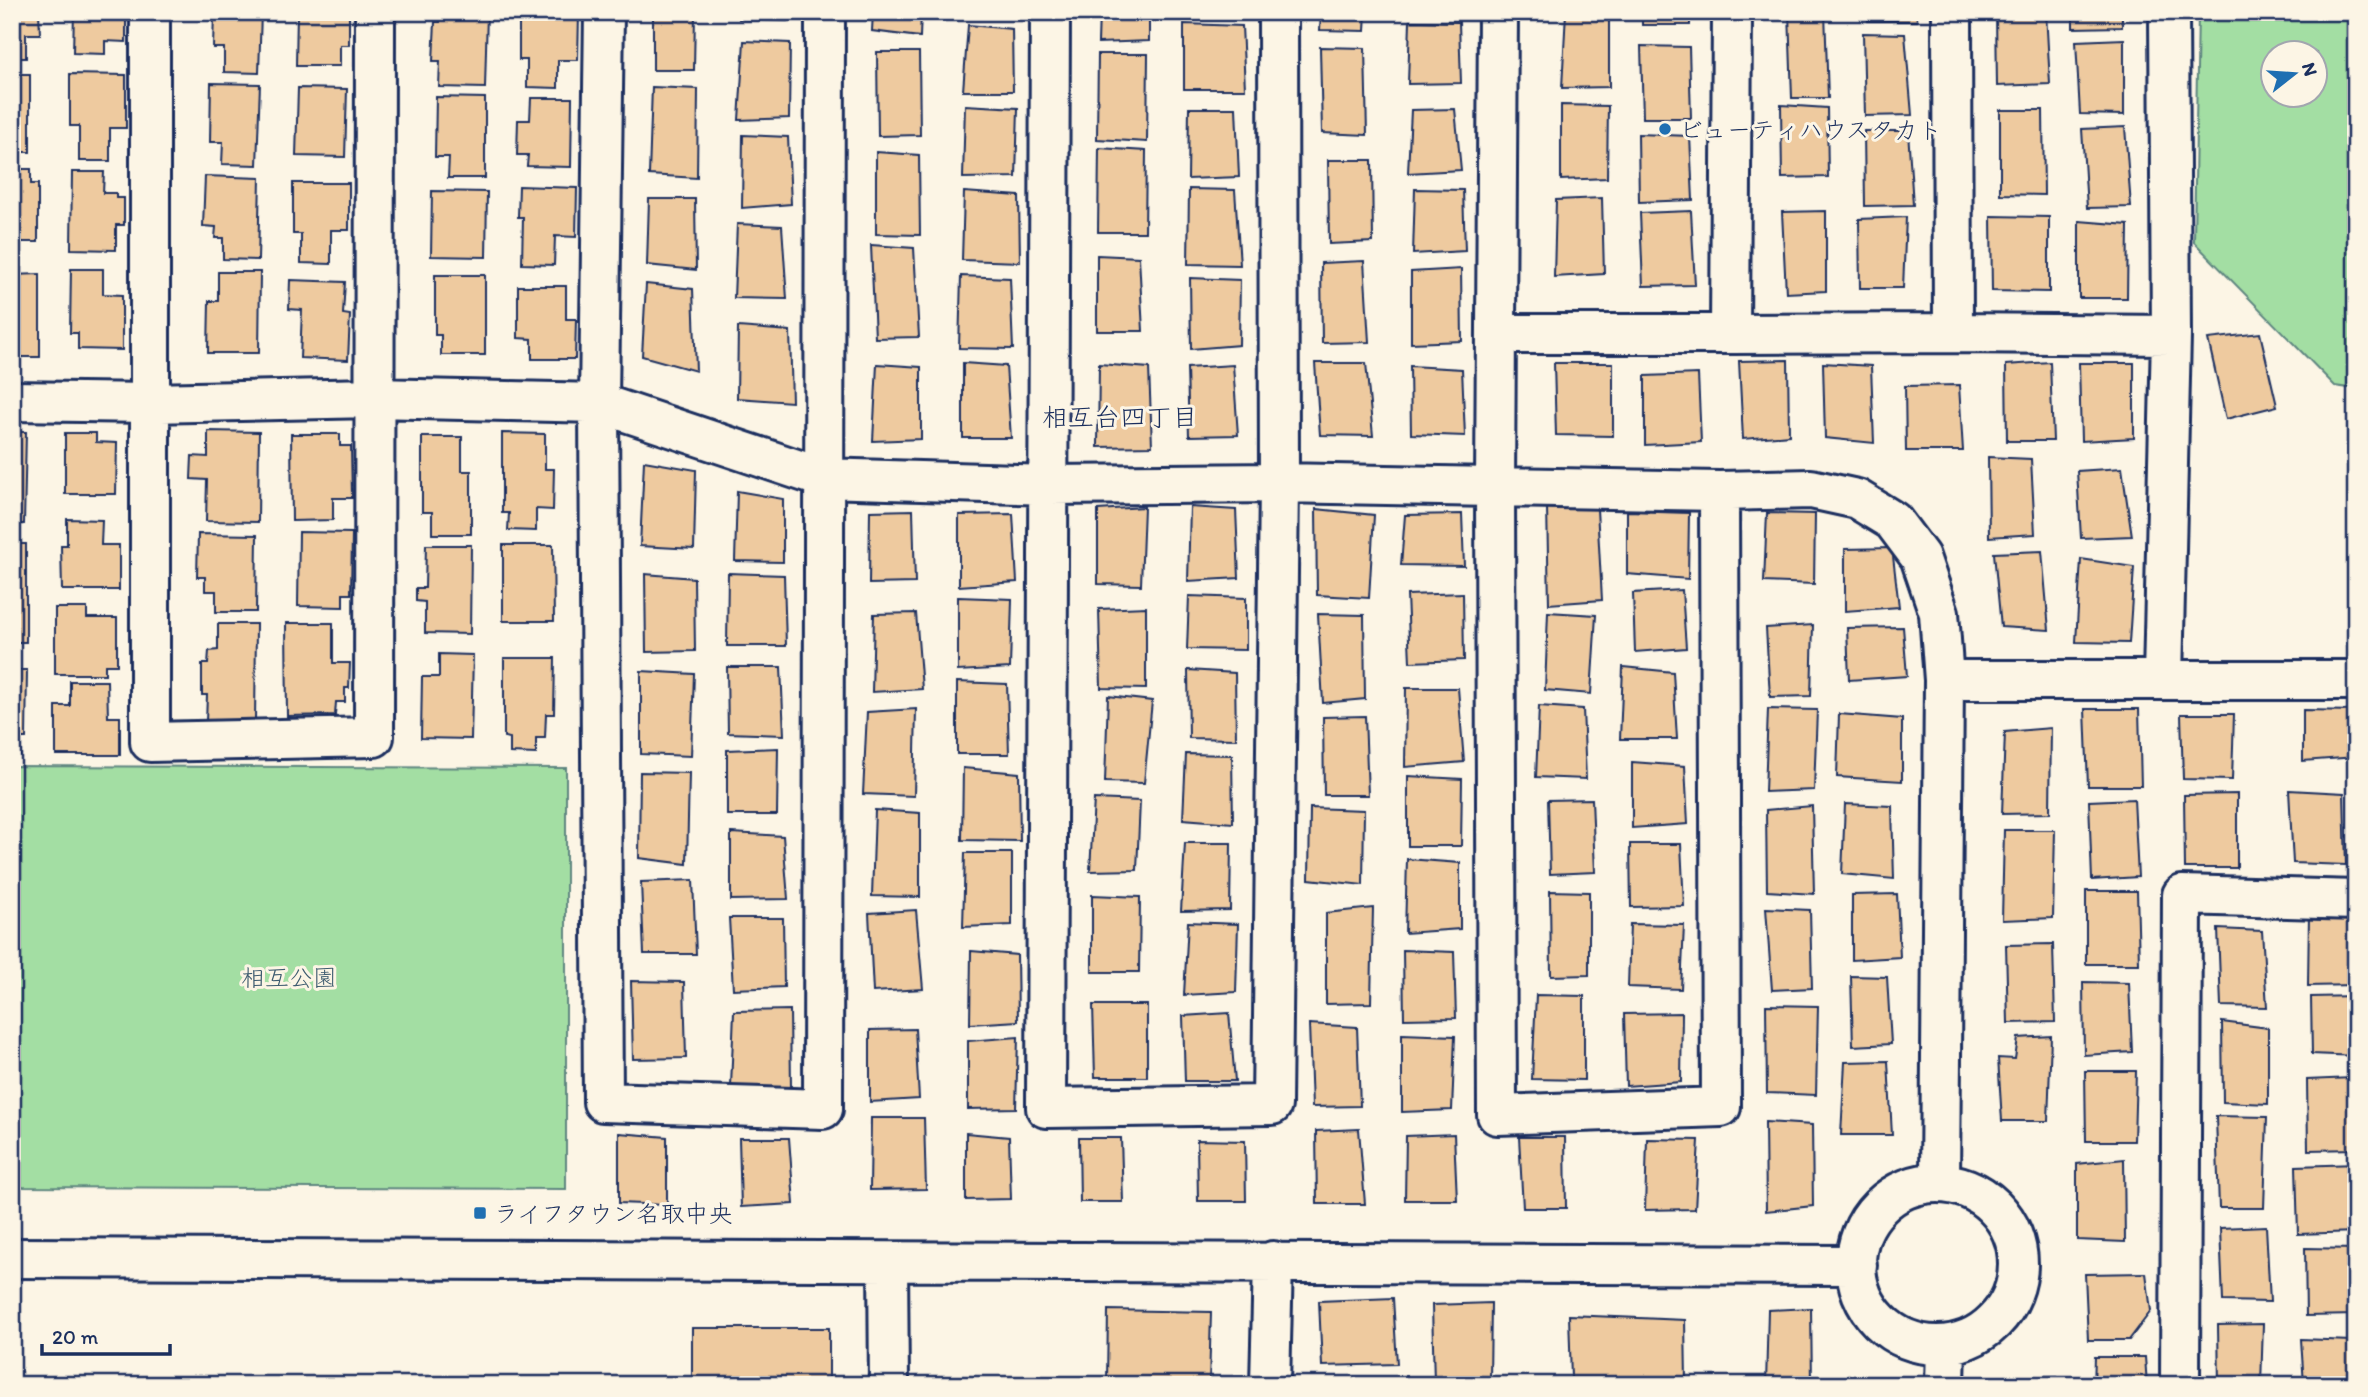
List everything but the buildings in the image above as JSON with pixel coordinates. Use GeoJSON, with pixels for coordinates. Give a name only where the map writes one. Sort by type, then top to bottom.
{"type":"FeatureCollection","features":[{"type":"Feature","properties":{"kind":"street"},"geometry":{"type":"LineString","coordinates":[[150,12],[150,742],[374,737],[375,12]]}},
{"type":"Feature","properties":{"kind":"street"},"geometry":{"type":"LineString","coordinates":[[604,12],[599,403],[603,1102],[823,1109],[822,478],[825,12]]}},
{"type":"Feature","properties":{"kind":"street"},"geometry":{"type":"LineString","coordinates":[[1050,12],[1046,1108],[1272,1105],[1279,483],[1278,12]]}},
{"type":"Feature","properties":{"kind":"street"},"geometry":{"type":"LineString","coordinates":[[1498,12],[1495,486],[1497,1115],[1721,1108],[1719,491]]}},
{"type":"Feature","properties":{"kind":"street"},"geometry":{"type":"LineString","coordinates":[[1730,334],[1732,12]]}},
{"type":"Feature","properties":{"kind":"street"},"geometry":{"type":"LineString","coordinates":[[1952,12],[1953,333]]}},
{"type":"Feature","properties":{"kind":"street"},"geometry":{"type":"LineString","coordinates":[[2163,678],[2171,335],[2169,12]]}},
{"type":"Feature","properties":{"kind":"street"},"geometry":{"type":"LineString","coordinates":[[1496,334],[2171,335]]}},
{"type":"Feature","properties":{"kind":"street"},"geometry":{"type":"LineString","coordinates":[[12,401],[150,403],[373,398],[599,403],[822,478],[1050,485],[1279,483],[1719,491],[1811,489],[1857,499],[1893,521],[1920,557],[1939,613],[1944,680],[1940,1182]]}},
{"type":"Feature","properties":{"kind":"street"},"geometry":{"type":"LineString","coordinates":[[1944,680],[2356,680]]}},
{"type":"Feature","properties":{"kind":"street"},"geometry":{"type":"LineString","coordinates":[[2180,1385],[2182,895],[2356,900]]}},
{"type":"Feature","properties":{"kind":"street"},"geometry":{"type":"LineString","coordinates":[[1940,1182],[1966,1188],[1990,1202],[2007,1222],[2017,1248],[2018,1275],[2010,1301],[1994,1322],[1972,1337],[1946,1345],[1919,1343],[1894,1333],[1875,1315],[1861,1294],[1857,1265],[1860,1240],[1872,1216],[1890,1197],[1914,1186],[1940,1182]]}},
{"type":"Feature","properties":{"kind":"street"},"geometry":{"type":"LineString","coordinates":[[12,1258],[1857,1265]]}},
{"type":"Feature","properties":{"kind":"street"},"geometry":{"type":"LineString","coordinates":[[1270,1385],[1273,1261]]}},
{"type":"Feature","properties":{"kind":"street"},"geometry":{"type":"LineString","coordinates":[[888,1262],[889,1385]]}},
{"type":"Feature","properties":{"kind":"street"},"geometry":{"type":"LineString","coordinates":[[1945,1385],[1946,1345]]}},
{"type":"Feature","properties":{"kind":"green space"},"geometry":{"type":"Polygon","coordinates":[[[2198,12],[2356,12],[2356,389],[2335,386],[2194,242],[2198,12]]]}},
{"type":"Feature","properties":{"kind":"green space","name":"相互公園"},"geometry":{"type":"Polygon","coordinates":[[[12,766],[566,768],[566,1189],[12,1187],[12,766]]]}},
{"type":"Feature","properties":{"kind":"place","name":"ビューティハウスタカト"},"geometry":{"type":"Point","coordinates":[1665,129]}},
{"type":"Feature","properties":{"kind":"place","name":"ライフタウン名取中央"},"geometry":{"type":"Point","coordinates":[480,1213]}},
{"type":"Feature","properties":{"kind":"district","name":"相互台四丁目"},"geometry":{"type":"Point","coordinates":[1120,417]}}]}
